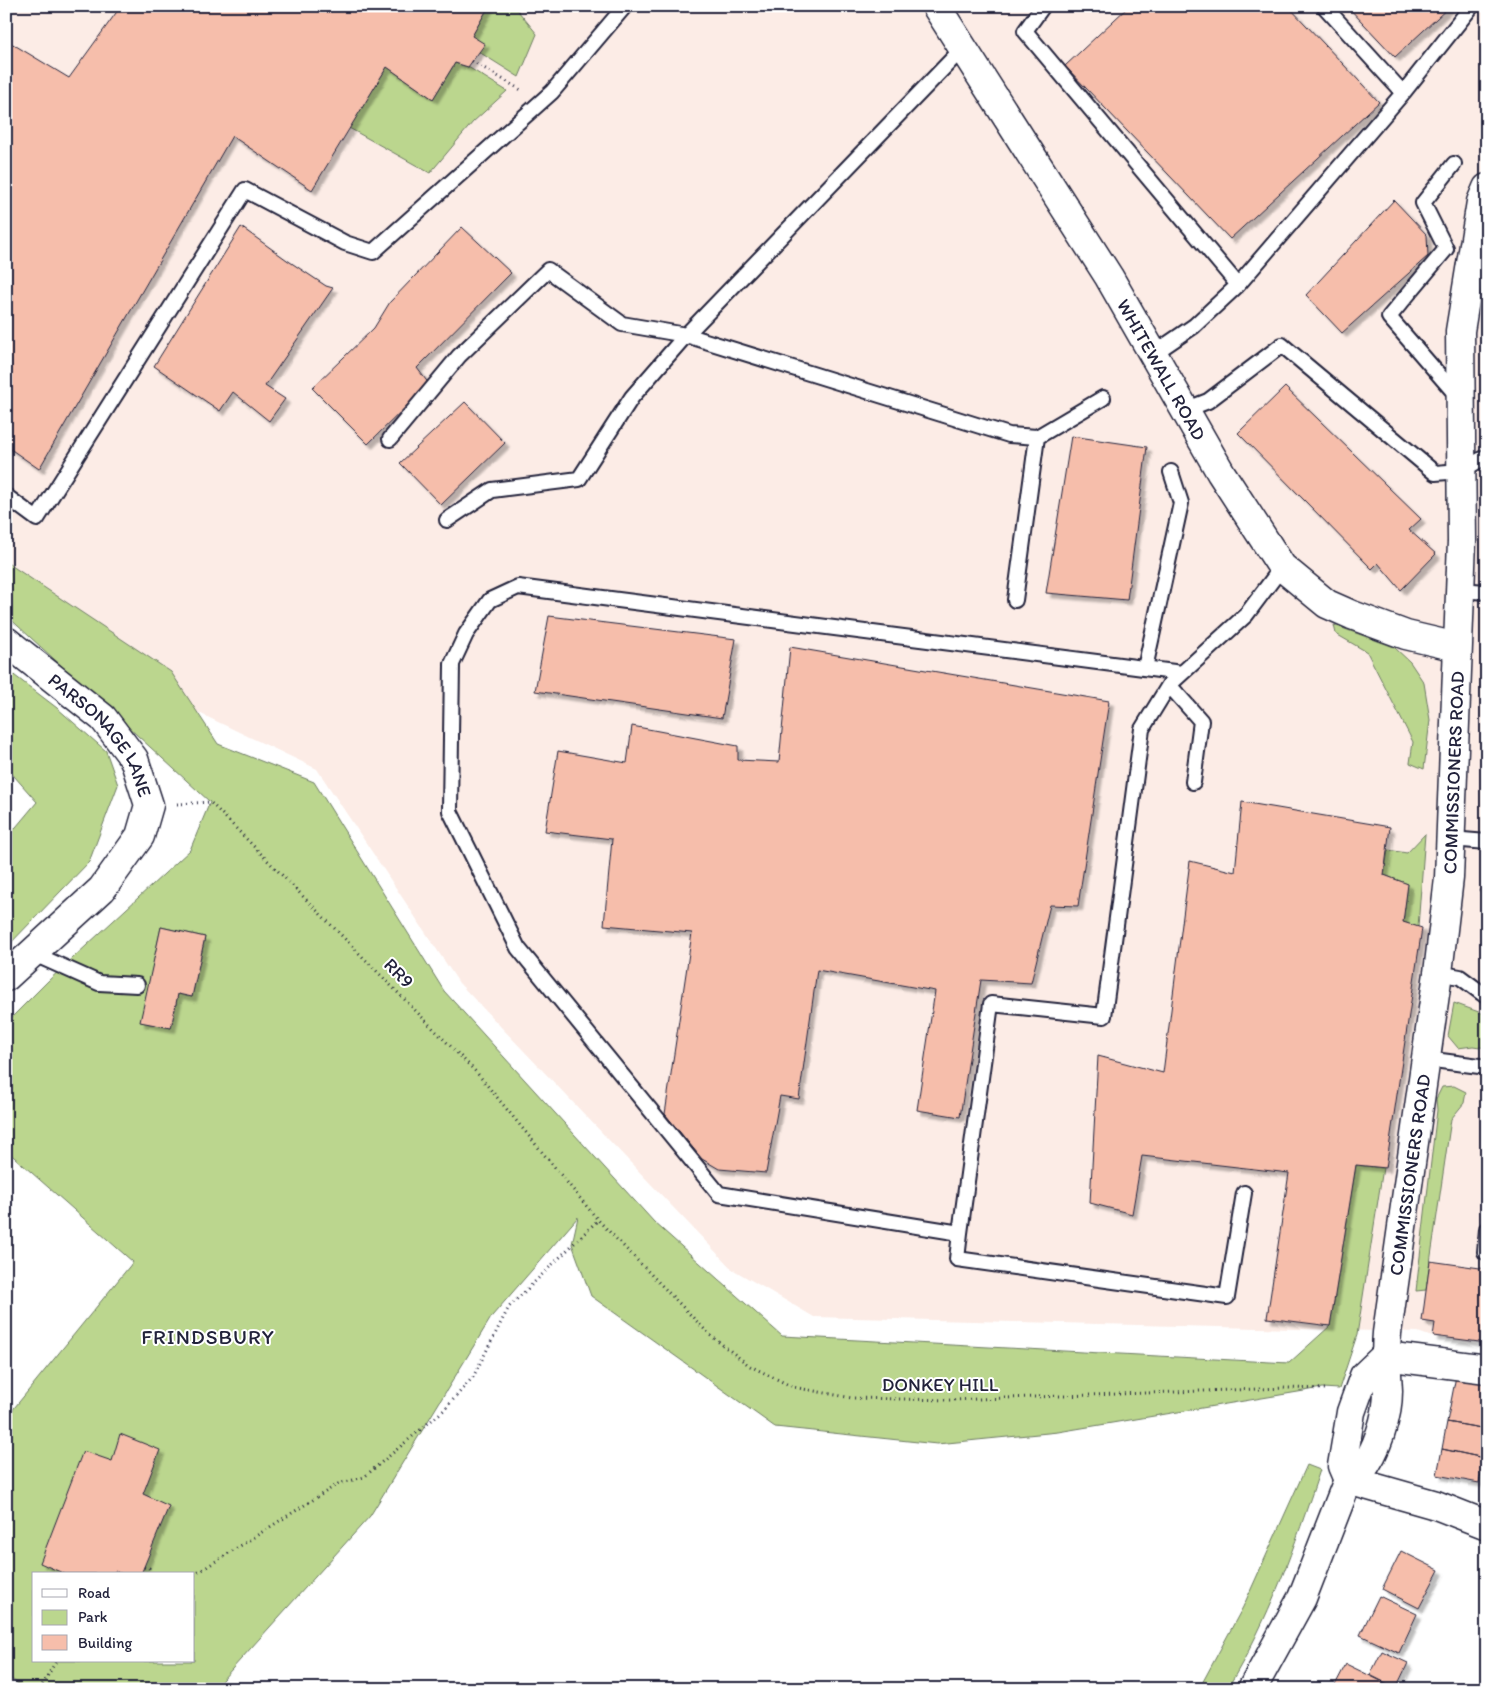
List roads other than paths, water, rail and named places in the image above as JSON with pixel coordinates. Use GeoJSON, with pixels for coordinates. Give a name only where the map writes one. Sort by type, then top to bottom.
{"type":"FeatureCollection","features":[{"type":"Feature","properties":{"kind":"street","name":"WHITEWALL ROAD"},"geometry":{"type":"LineString","coordinates":[[936,6],[1109,277],[1221,474],[1282,567],[1327,604],[1406,635],[1456,647]]}},
{"type":"Feature","properties":{"kind":"street","name":"COMMISSIONERS ROAD"},"geometry":{"type":"LineString","coordinates":[[1252,1689],[1302,1598],[1348,1480],[1360,1473],[1372,1451],[1383,1421],[1388,1393],[1385,1356],[1438,973],[1449,878],[1459,590],[1461,470],[1460,330],[1482,202],[1487,188]]}},
{"type":"Feature","properties":{"kind":"street","name":"PARSONAGE LANE"},"geometry":{"type":"LineString","coordinates":[[6,641],[103,718],[134,759],[149,805],[140,836],[102,890],[6,977]]}},
{"type":"Feature","properties":{"kind":"street"},"geometry":{"type":"LineString","coordinates":[[1385,1356],[1487,1369]]}},
{"type":"Feature","properties":{"kind":"street"},"geometry":{"type":"LineString","coordinates":[[1348,1480],[1441,1506],[1487,1525]]}},
{"type":"Feature","properties":{"kind":"lane"},"geometry":{"type":"LineString","coordinates":[[6,496],[38,519],[245,190],[345,243],[373,252],[552,92],[625,6]]}},
{"type":"Feature","properties":{"kind":"lane"},"geometry":{"type":"LineString","coordinates":[[1043,6],[1024,31],[1238,285]]}},
{"type":"Feature","properties":{"kind":"lane"},"geometry":{"type":"LineString","coordinates":[[1324,6],[1403,93]]}},
{"type":"Feature","properties":{"kind":"lane"},"geometry":{"type":"LineString","coordinates":[[1153,354],[1194,326],[1238,285],[1403,93],[1472,6]]}},
{"type":"Feature","properties":{"kind":"lane"},"geometry":{"type":"LineString","coordinates":[[447,520],[492,490],[578,479],[632,397],[686,335],[963,48]]}},
{"type":"Feature","properties":{"kind":"lane"},"geometry":{"type":"LineString","coordinates":[[1454,164],[1423,202],[1446,249],[1388,317],[1461,400]]}},
{"type":"Feature","properties":{"kind":"lane"},"geometry":{"type":"LineString","coordinates":[[390,439],[459,356],[548,270],[622,324],[686,335],[1009,435],[1037,437],[1104,398]]}},
{"type":"Feature","properties":{"kind":"lane"},"geometry":{"type":"LineString","coordinates":[[1185,410],[1208,401],[1282,345],[1435,473],[1461,470],[1487,456]]}},
{"type":"Feature","properties":{"kind":"lane"},"geometry":{"type":"LineString","coordinates":[[1015,600],[1037,437]]}},
{"type":"Feature","properties":{"kind":"lane"},"geometry":{"type":"LineString","coordinates":[[1145,668],[1180,503],[1171,472]]}},
{"type":"Feature","properties":{"kind":"lane"},"geometry":{"type":"LineString","coordinates":[[1244,1193],[1227,1297],[957,1259],[991,1004],[1104,1016],[1142,729],[1170,685],[1246,615],[1282,567]]}},
{"type":"Feature","properties":{"kind":"lane"},"geometry":{"type":"LineString","coordinates":[[960,1233],[719,1194],[518,948],[450,811],[452,664],[466,634],[490,600],[518,587],[1182,673]]}},
{"type":"Feature","properties":{"kind":"lane"},"geometry":{"type":"LineString","coordinates":[[1459,590],[1487,592]]}},
{"type":"Feature","properties":{"kind":"lane"},"geometry":{"type":"LineString","coordinates":[[1170,685],[1201,721],[1193,782]]}},
{"type":"Feature","properties":{"kind":"lane"},"geometry":{"type":"LineString","coordinates":[[1450,839],[1487,842]]}},
{"type":"Feature","properties":{"kind":"lane"},"geometry":{"type":"LineString","coordinates":[[32,953],[99,983],[138,984]]}},
{"type":"Feature","properties":{"kind":"lane"},"geometry":{"type":"LineString","coordinates":[[1438,973],[1460,977],[1487,997]]}},
{"type":"Feature","properties":{"kind":"lane"},"geometry":{"type":"LineString","coordinates":[[1426,1058],[1487,1067]]}},
{"type":"Feature","properties":{"kind":"lane"},"geometry":{"type":"LineString","coordinates":[[1485,1252],[1487,1229]]}},
{"type":"Feature","properties":{"kind":"district","name":"FRINDSBURY"},"geometry":{"type":"Point","coordinates":[208,1336]}}]}
